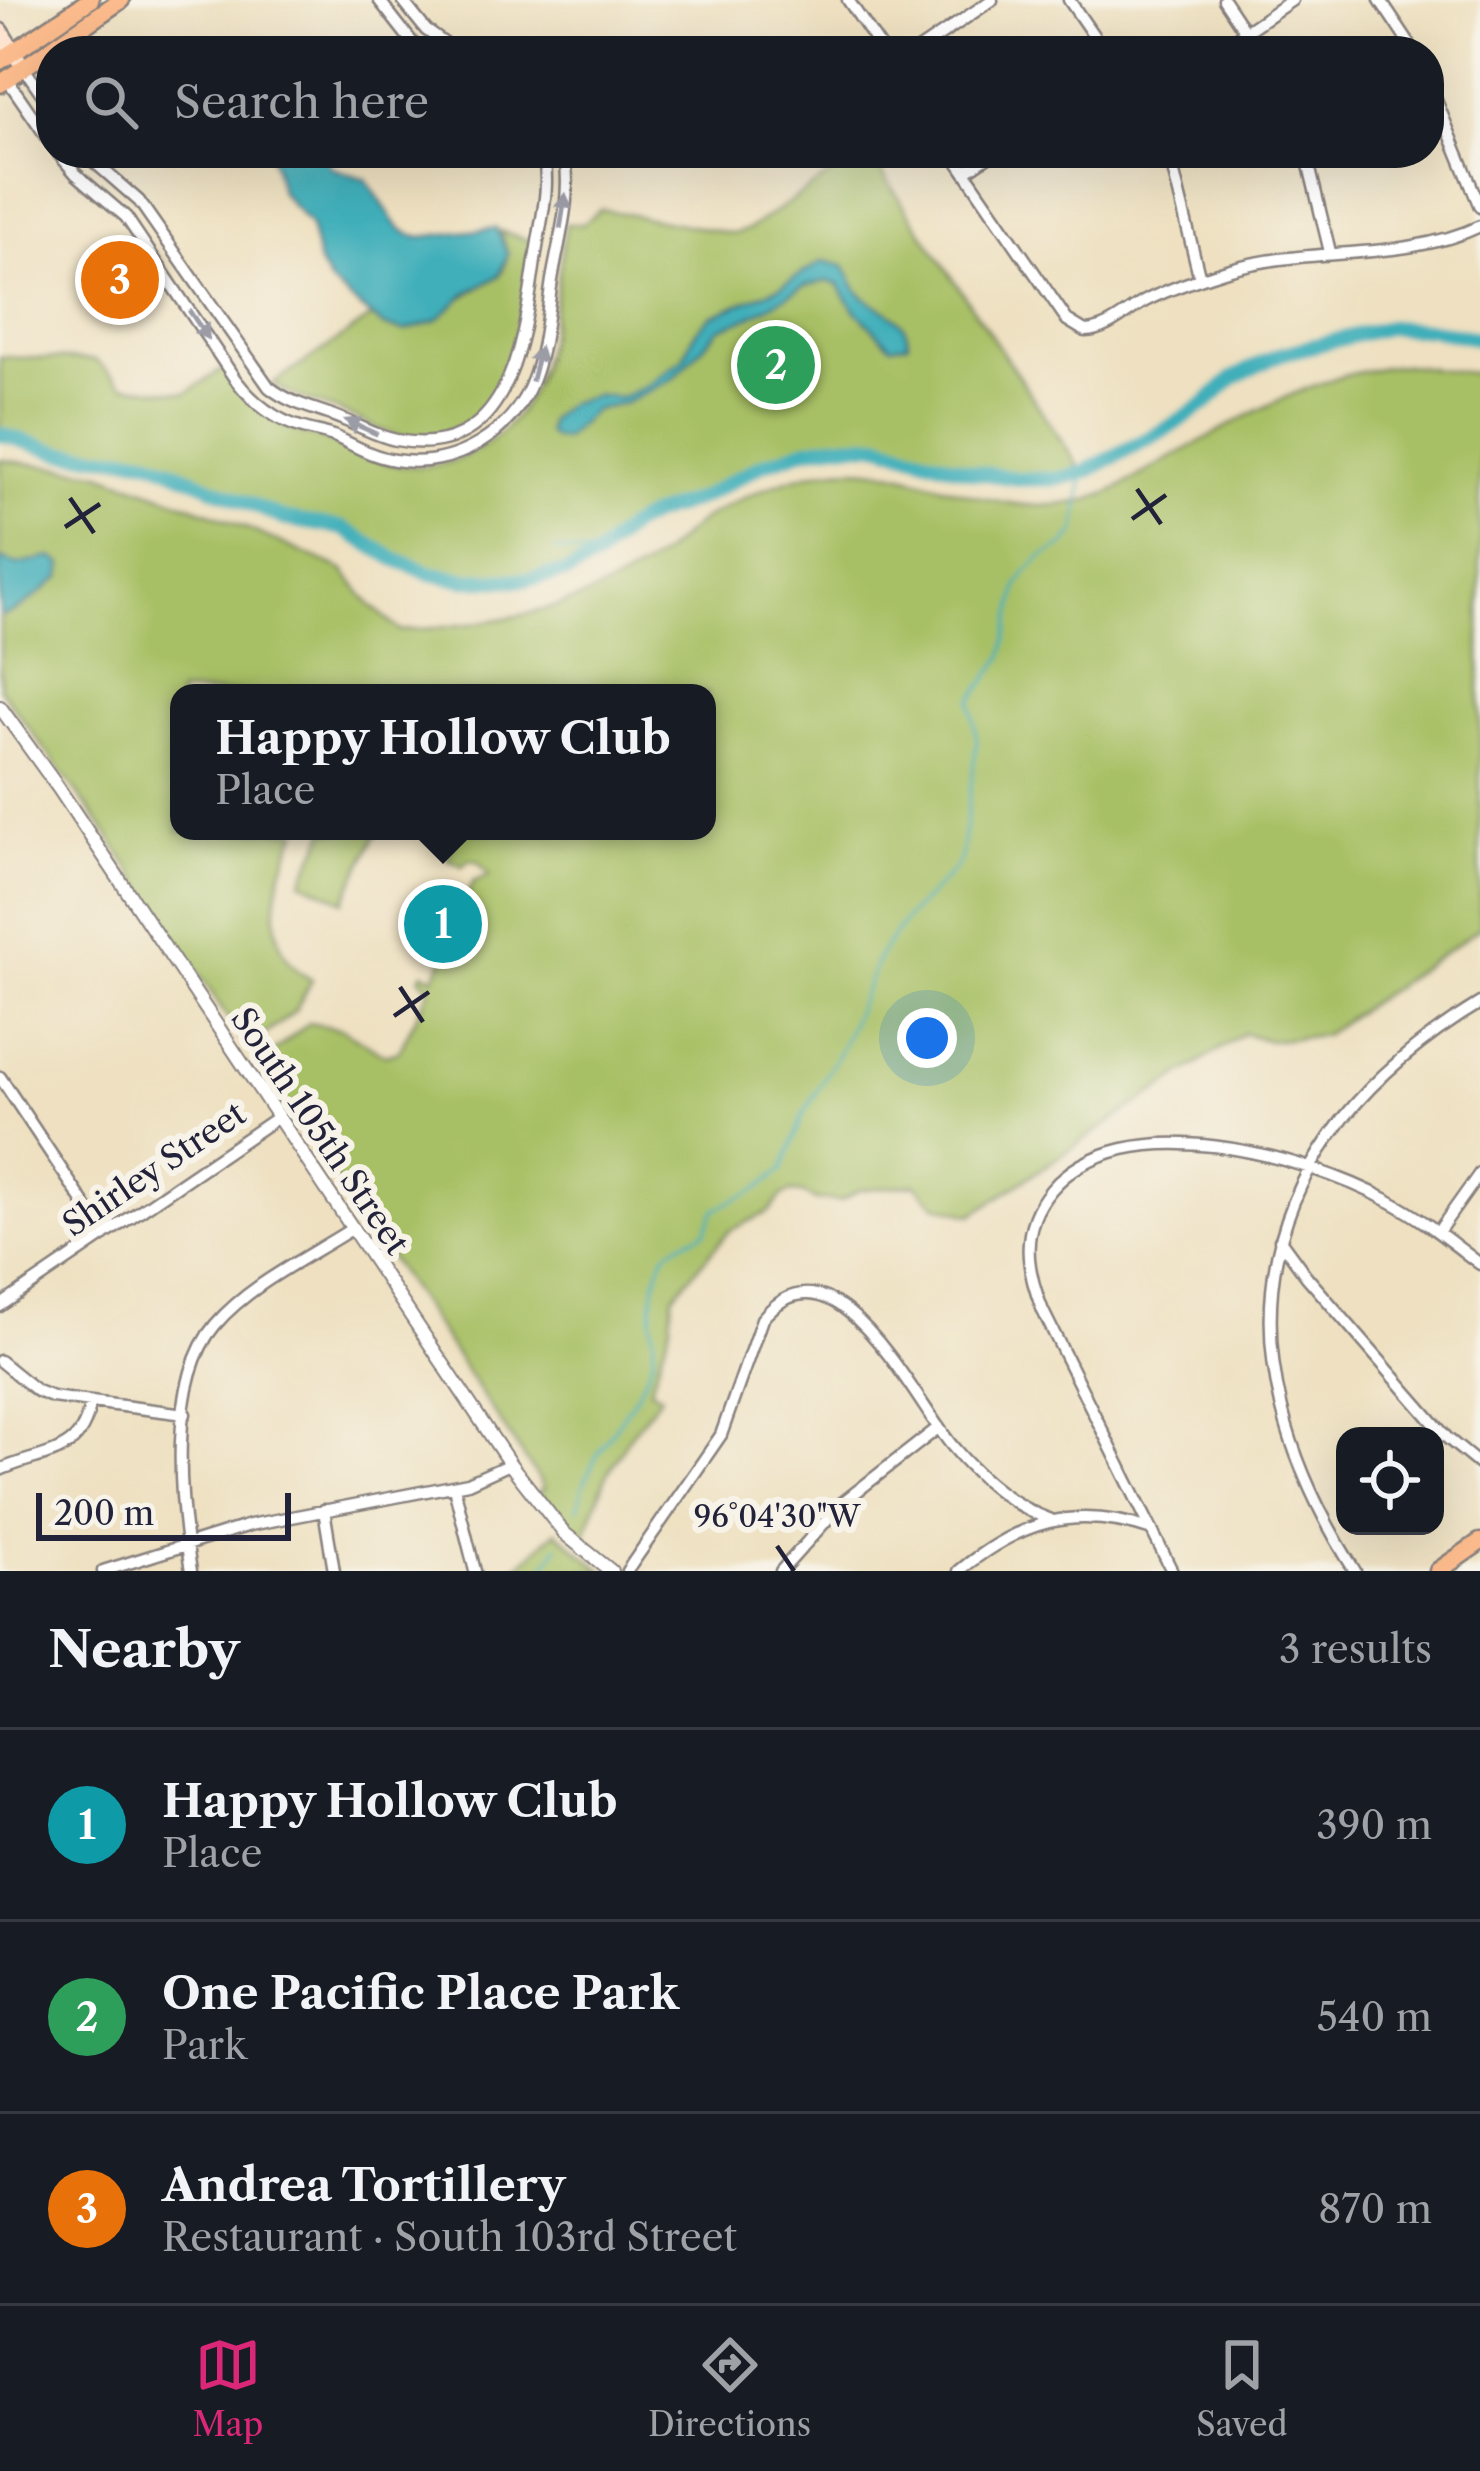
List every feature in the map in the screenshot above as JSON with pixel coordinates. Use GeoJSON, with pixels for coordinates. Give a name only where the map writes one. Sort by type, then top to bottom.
{"type":"FeatureCollection","features":[{"type":"Feature","properties":{"kind":"main road"},"geometry":{"type":"LineString","coordinates":[[46,36],[90,0]]}},
{"type":"Feature","properties":{"kind":"main road"},"geometry":{"type":"LineString","coordinates":[[61,36],[121,0]]}},
{"type":"Feature","properties":{"kind":"main road"},"geometry":{"type":"LineString","coordinates":[[0,31],[7,68]]}},
{"type":"Feature","properties":{"kind":"main road"},"geometry":{"type":"LineString","coordinates":[[7,68],[36,44]]}},
{"type":"Feature","properties":{"kind":"main road"},"geometry":{"type":"LineString","coordinates":[[7,68],[36,51]]}},
{"type":"Feature","properties":{"kind":"main road"},"geometry":{"type":"LineString","coordinates":[[1438,1571],[1480,1542]]}},
{"type":"Feature","properties":{"kind":"main road"},"geometry":{"type":"LineString","coordinates":[[1458,1571],[1480,1556]]}},
{"type":"Feature","properties":{"kind":"street"},"geometry":{"type":"LineString","coordinates":[[379,0],[407,36]]}},
{"type":"Feature","properties":{"kind":"street"},"geometry":{"type":"LineString","coordinates":[[402,0],[434,36]]}},
{"type":"Feature","properties":{"kind":"street"},"geometry":{"type":"LineString","coordinates":[[848,0],[873,36]]}},
{"type":"Feature","properties":{"kind":"street"},"geometry":{"type":"LineString","coordinates":[[939,36],[992,0]]}},
{"type":"Feature","properties":{"kind":"street"},"geometry":{"type":"LineString","coordinates":[[1069,0],[1094,36]]}},
{"type":"Feature","properties":{"kind":"street"},"geometry":{"type":"LineString","coordinates":[[1224,0],[1249,36]]}},
{"type":"Feature","properties":{"kind":"street"},"geometry":{"type":"LineString","coordinates":[[1240,36],[1292,0]]}},
{"type":"Feature","properties":{"kind":"street"},"geometry":{"type":"LineString","coordinates":[[1380,0],[1404,36]]}},
{"type":"Feature","properties":{"kind":"street"},"geometry":{"type":"LineString","coordinates":[[7,68],[36,94]]}},
{"type":"Feature","properties":{"kind":"street"},"geometry":{"type":"LineString","coordinates":[[7,68],[36,117]]}},
{"type":"Feature","properties":{"kind":"street"},"geometry":{"type":"LineString","coordinates":[[1444,119],[1480,207]]}},
{"type":"Feature","properties":{"kind":"street"},"geometry":{"type":"LineString","coordinates":[[71,168],[118,207],[236,379],[269,412],[295,426],[397,461],[444,458],[484,441],[514,414],[537,367],[567,194],[565,168]]}},
{"type":"Feature","properties":{"kind":"street"},"geometry":{"type":"LineString","coordinates":[[102,168],[140,201],[254,370],[281,396],[400,441],[436,440],[472,424],[504,393],[517,362],[547,192],[545,168]]}},
{"type":"Feature","properties":{"kind":"street"},"geometry":{"type":"LineString","coordinates":[[962,168],[1066,320],[1085,331],[1107,326],[1148,299],[1259,261],[1430,242],[1480,226]]}},
{"type":"Feature","properties":{"kind":"street"},"geometry":{"type":"LineString","coordinates":[[965,172],[971,168]]}},
{"type":"Feature","properties":{"kind":"street"},"geometry":{"type":"LineString","coordinates":[[1173,168],[1200,279]]}},
{"type":"Feature","properties":{"kind":"street"},"geometry":{"type":"LineString","coordinates":[[1310,168],[1330,252]]}},
{"type":"Feature","properties":{"kind":"street","name":"South 105th Street"},"geometry":{"type":"LineString","coordinates":[[0,707],[510,1464],[564,1533],[611,1571]]}},
{"type":"Feature","properties":{"kind":"street"},"geometry":{"type":"LineString","coordinates":[[1354,1571],[1304,1480],[1281,1407],[1268,1304],[1280,1240],[1312,1168],[1352,1110],[1399,1060],[1480,1003]]}},
{"type":"Feature","properties":{"kind":"street"},"geometry":{"type":"LineString","coordinates":[[0,1077],[105,1235]]}},
{"type":"Feature","properties":{"kind":"street","name":"Shirley Street"},"geometry":{"type":"LineString","coordinates":[[0,1306],[278,1117]]}},
{"type":"Feature","properties":{"kind":"street"},"geometry":{"type":"LineString","coordinates":[[1172,1571],[1038,1298],[1027,1256],[1030,1229],[1046,1197],[1086,1160],[1124,1148],[1192,1146],[1245,1152],[1312,1168],[1385,1199],[1480,1264]]}},
{"type":"Feature","properties":{"kind":"street"},"geometry":{"type":"LineString","coordinates":[[1438,1232],[1480,1173]]}},
{"type":"Feature","properties":{"kind":"street"},"geometry":{"type":"LineString","coordinates":[[191,1571],[183,1483],[185,1414],[194,1363],[217,1322],[248,1296],[352,1228]]}},
{"type":"Feature","properties":{"kind":"street"},"geometry":{"type":"LineString","coordinates":[[1280,1240],[1306,1277],[1447,1438],[1480,1465]]}},
{"type":"Feature","properties":{"kind":"street"},"geometry":{"type":"LineString","coordinates":[[627,1571],[721,1435],[756,1333],[771,1309],[799,1296],[827,1298],[872,1333],[938,1428],[983,1478],[1051,1520]]}},
{"type":"Feature","properties":{"kind":"street"},"geometry":{"type":"LineString","coordinates":[[0,1361],[37,1390],[90,1404],[185,1414]]}},
{"type":"Feature","properties":{"kind":"street"},"geometry":{"type":"LineString","coordinates":[[0,1470],[69,1445],[84,1428],[90,1404]]}},
{"type":"Feature","properties":{"kind":"street"},"geometry":{"type":"LineString","coordinates":[[781,1571],[842,1503],[938,1428]]}},
{"type":"Feature","properties":{"kind":"street"},"geometry":{"type":"LineString","coordinates":[[104,1571],[324,1510],[481,1479],[510,1464]]}},
{"type":"Feature","properties":{"kind":"street"},"geometry":{"type":"LineString","coordinates":[[454,1486],[476,1571]]}},
{"type":"Feature","properties":{"kind":"street"},"geometry":{"type":"LineString","coordinates":[[324,1510],[334,1571]]}},
{"type":"Feature","properties":{"kind":"street"},"geometry":{"type":"LineString","coordinates":[[959,1571],[1015,1534],[1051,1520],[1094,1516],[1152,1530]]}},
{"type":"Feature","properties":{"kind":"green space"},"geometry":{"type":"Polygon","coordinates":[[[840,168],[879,168],[1083,473],[1021,479],[973,472],[880,444],[809,448],[763,464],[701,498],[637,523],[598,556],[569,572],[526,580],[482,580],[447,578],[411,567],[342,528],[284,519],[148,459],[62,453],[0,434],[0,357],[95,360],[123,385],[186,393],[223,369],[248,398],[287,427],[371,459],[399,465],[443,464],[490,442],[530,392],[551,327],[566,224],[582,224],[600,209],[734,234],[749,229],[840,168]]]}},
{"type":"Feature","properties":{"kind":"green space"},"geometry":{"type":"Polygon","coordinates":[[[500,231],[532,241],[522,306],[504,374],[488,402],[467,424],[438,436],[400,436],[273,384],[372,317],[383,326],[405,331],[499,276],[506,254],[500,231]]]}},
{"type":"Feature","properties":{"kind":"green space"},"geometry":{"type":"Polygon","coordinates":[[[1405,365],[1480,374],[1480,928],[1323,1035],[1268,1041],[1244,1033],[972,1215],[936,1205],[915,1184],[859,1190],[841,1201],[791,1192],[770,1211],[729,1231],[673,1296],[671,1325],[650,1389],[661,1395],[605,1479],[583,1540],[539,1492],[544,1487],[265,1073],[269,1055],[309,1023],[342,1029],[385,1055],[399,1051],[430,989],[420,978],[423,972],[434,977],[472,911],[462,905],[473,882],[490,875],[477,861],[468,860],[462,866],[447,858],[454,842],[450,840],[716,840],[716,684],[170,684],[170,840],[294,840],[278,890],[277,931],[294,967],[312,980],[295,1011],[257,1041],[242,1039],[106,832],[0,689],[0,460],[98,472],[209,512],[343,570],[400,631],[499,620],[593,593],[652,562],[722,509],[782,482],[828,470],[896,473],[1030,505],[1066,504],[1105,494],[1279,400],[1372,369],[1405,365]]]}},
{"type":"Feature","properties":{"kind":"green space"},"geometry":{"type":"Polygon","coordinates":[[[322,840],[374,840],[344,901],[302,881],[322,840]]]}},
{"type":"Feature","properties":{"kind":"green space"},"geometry":{"type":"Polygon","coordinates":[[[556,1531],[603,1571],[513,1571],[556,1531]]]}},
{"type":"Feature","properties":{"kind":"water"},"geometry":{"type":"Polygon","coordinates":[[[274,168],[332,168],[366,179],[398,227],[409,234],[421,237],[496,228],[508,254],[499,276],[467,293],[436,321],[405,331],[383,326],[330,283],[319,264],[310,226],[281,192],[274,168]]]}},
{"type":"Feature","properties":{"kind":"water"},"geometry":{"type":"Polygon","coordinates":[[[823,261],[844,266],[860,293],[903,326],[908,343],[892,346],[855,309],[839,285],[827,281],[805,286],[720,328],[674,378],[627,402],[594,410],[564,439],[547,433],[549,420],[566,404],[597,395],[622,397],[646,386],[683,359],[695,332],[711,316],[780,287],[823,261]]]}},
{"type":"Feature","properties":{"kind":"water"},"geometry":{"type":"Polygon","coordinates":[[[52,557],[63,564],[61,577],[24,606],[0,616],[0,559],[17,565],[52,557]]]}},
{"type":"Feature","properties":{"kind":"waterway"},"geometry":{"type":"LineString","coordinates":[[0,434],[62,453],[148,459],[284,519],[342,528],[431,574],[466,580],[526,580],[569,572],[650,516],[809,448],[880,444],[973,472],[1056,479],[1083,473],[1168,428],[1233,378],[1280,354],[1389,327],[1480,339]]}},
{"type":"Feature","properties":{"kind":"waterway"},"geometry":{"type":"LineString","coordinates":[[578,1508],[592,1466],[636,1396],[653,1357],[653,1299],[664,1256],[705,1232],[715,1209],[758,1189],[783,1169],[803,1115],[840,1051],[880,954],[961,859],[977,741],[971,701],[1003,657],[1018,586],[1026,573],[1042,557],[1065,545],[1076,531],[1083,473]]}},
{"type":"Feature","properties":{"kind":"waterway"},"geometry":{"type":"LineString","coordinates":[[556,550],[598,556]]}},
{"type":"Feature","properties":{"kind":"waterway"},"geometry":{"type":"LineString","coordinates":[[543,1571],[558,1546]]}},
{"type":"Feature","properties":{"kind":"place","name":"Andrea Tortillery"},"geometry":{"type":"Point","coordinates":[120,280]}},
{"type":"Feature","properties":{"kind":"place","name":"One Pacific Place Park"},"geometry":{"type":"Point","coordinates":[776,365]}},
{"type":"Feature","properties":{"kind":"place","name":"Happy Hollow Club"},"geometry":{"type":"Point","coordinates":[443,924]}}]}
